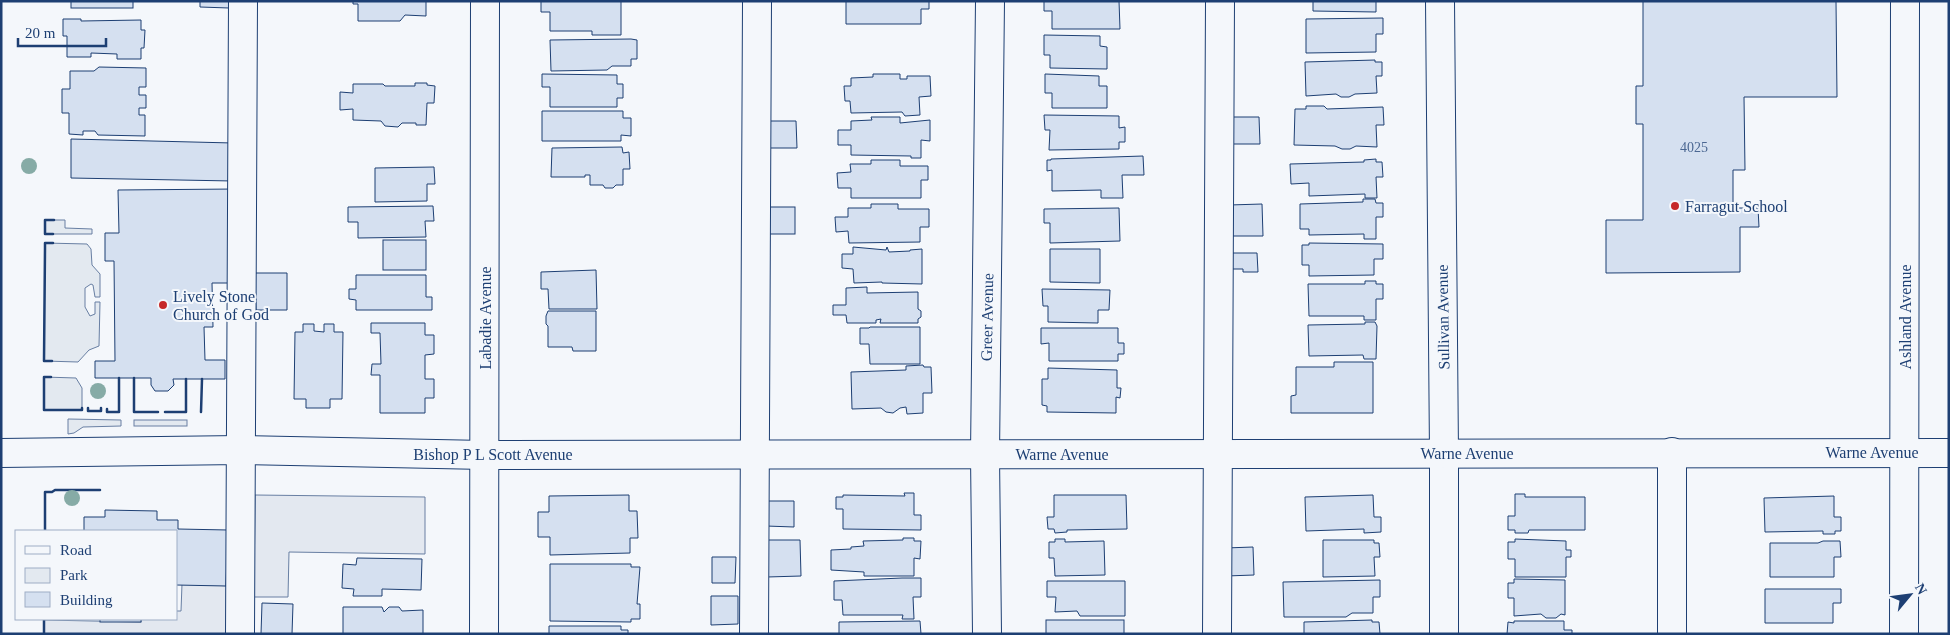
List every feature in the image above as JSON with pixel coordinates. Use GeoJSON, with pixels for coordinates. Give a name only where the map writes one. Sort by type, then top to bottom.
{"type":"FeatureCollection","features":[{"type":"Feature","properties":{"kind":"street"},"geometry":{"type":"LineString","coordinates":[[240,634],[243,1]]}},
{"type":"Feature","properties":{"kind":"street","name":"Labadie Avenue"},"geometry":{"type":"LineString","coordinates":[[484,634],[485,1]]}},
{"type":"Feature","properties":{"kind":"street"},"geometry":{"type":"LineString","coordinates":[[754,634],[757,1]]}},
{"type":"Feature","properties":{"kind":"street","name":"Greer Avenue"},"geometry":{"type":"LineString","coordinates":[[987,634],[985,455],[990,1]]}},
{"type":"Feature","properties":{"kind":"street"},"geometry":{"type":"LineString","coordinates":[[1217,634],[1220,1]]}},
{"type":"Feature","properties":{"kind":"street","name":"Sullivan Avenue"},"geometry":{"type":"LineString","coordinates":[[1440,1],[1444,634]]}},
{"type":"Feature","properties":{"kind":"street","name":"Ashland Avenue"},"geometry":{"type":"LineString","coordinates":[[1904,634],[1906,1]]}},
{"type":"Feature","properties":{"kind":"street","name":"Bishop P L Scott Avenue"},"geometry":{"type":"LineString","coordinates":[[1,453],[240,450],[485,455],[985,455]]}},
{"type":"Feature","properties":{"kind":"street"},"geometry":{"type":"LineString","coordinates":[[1672,452],[1672,634]]}},
{"type":"Feature","properties":{"kind":"street","name":"Warne Avenue"},"geometry":{"type":"LineString","coordinates":[[985,455],[1672,452],[1949,453]]}},
{"type":"Feature","properties":{"kind":"green space"},"geometry":{"type":"Polygon","coordinates":[[[45,220],[65,220],[65,228],[92,229],[92,234],[45,234],[45,220]]]}},
{"type":"Feature","properties":{"kind":"green space"},"geometry":{"type":"Polygon","coordinates":[[[45,243],[87,244],[91,249],[92,265],[100,274],[100,297],[95,297],[93,285],[91,284],[85,288],[85,307],[90,316],[95,314],[95,302],[100,302],[99,346],[89,350],[78,362],[44,361],[45,243]]]}},
{"type":"Feature","properties":{"kind":"green space"},"geometry":{"type":"Polygon","coordinates":[[[44,377],[76,378],[82,388],[82,410],[44,410],[44,377]]]}},
{"type":"Feature","properties":{"kind":"green space"},"geometry":{"type":"Polygon","coordinates":[[[68,419],[121,420],[121,426],[83,427],[74,433],[68,434],[68,419]]]}},
{"type":"Feature","properties":{"kind":"green space"},"geometry":{"type":"Polygon","coordinates":[[[134,420],[187,420],[187,426],[134,426],[134,420]]]}},
{"type":"Feature","properties":{"kind":"shaded area"},"geometry":{"type":"Polygon","coordinates":[[[255,495],[425,497],[425,554],[289,552],[288,597],[254,597],[255,495]]]}},
{"type":"Feature","properties":{"kind":"shaded area"},"geometry":{"type":"Polygon","coordinates":[[[182,584],[234,586],[233,634],[44,634],[44,620],[141,622],[141,620],[178,620],[178,611],[181,611],[182,584]]]}},
{"type":"Feature","properties":{"kind":"building"},"geometry":{"type":"Polygon","coordinates":[[[71,1],[133,1],[133,8],[71,8],[71,1]]]}},
{"type":"Feature","properties":{"kind":"building"},"geometry":{"type":"Polygon","coordinates":[[[200,1],[229,1],[229,8],[200,7],[200,1]]]}},
{"type":"Feature","properties":{"kind":"building"},"geometry":{"type":"Polygon","coordinates":[[[353,1],[426,1],[426,16],[405,15],[400,21],[358,21],[358,4],[353,4],[353,1]]]}},
{"type":"Feature","properties":{"kind":"building"},"geometry":{"type":"Polygon","coordinates":[[[541,1],[621,1],[621,35],[592,35],[592,31],[550,31],[550,12],[541,12],[541,1]]]}},
{"type":"Feature","properties":{"kind":"building"},"geometry":{"type":"Polygon","coordinates":[[[846,1],[929,1],[929,9],[921,9],[921,24],[846,24],[846,1]]]}},
{"type":"Feature","properties":{"kind":"building"},"geometry":{"type":"Polygon","coordinates":[[[1044,1],[1119,1],[1120,29],[1052,29],[1052,11],[1044,11],[1044,1]]]}},
{"type":"Feature","properties":{"kind":"building"},"geometry":{"type":"Polygon","coordinates":[[[1313,1],[1376,1],[1376,12],[1313,11],[1313,1]]]}},
{"type":"Feature","properties":{"kind":"building"},"geometry":{"type":"Polygon","coordinates":[[[1643,1],[1836,1],[1837,97],[1744,97],[1745,170],[1733,170],[1733,208],[1758,208],[1759,227],[1740,227],[1740,272],[1606,273],[1606,220],[1643,220],[1643,124],[1636,124],[1636,86],[1643,86],[1643,1]]]}},
{"type":"Feature","properties":{"kind":"building"},"geometry":{"type":"Polygon","coordinates":[[[1383,18],[1383,34],[1376,34],[1376,52],[1306,53],[1306,19],[1383,18]]]}},
{"type":"Feature","properties":{"kind":"building"},"geometry":{"type":"Polygon","coordinates":[[[63,19],[81,19],[81,21],[141,20],[141,30],[145,30],[144,48],[141,48],[141,59],[117,59],[117,54],[91,53],[91,57],[67,57],[67,36],[63,36],[63,19]]]}},
{"type":"Feature","properties":{"kind":"building"},"geometry":{"type":"Polygon","coordinates":[[[1044,35],[1100,36],[1100,46],[1107,47],[1107,69],[1050,68],[1050,55],[1044,55],[1044,35]]]}},
{"type":"Feature","properties":{"kind":"building"},"geometry":{"type":"Polygon","coordinates":[[[550,40],[637,40],[637,59],[631,59],[631,66],[612,66],[607,70],[551,71],[550,40]]]}},
{"type":"Feature","properties":{"kind":"building"},"geometry":{"type":"Polygon","coordinates":[[[1375,60],[1375,62],[1382,62],[1382,76],[1376,76],[1377,93],[1355,94],[1349,97],[1341,97],[1336,94],[1306,96],[1305,62],[1375,60]]]}},
{"type":"Feature","properties":{"kind":"building"},"geometry":{"type":"Polygon","coordinates":[[[99,67],[146,68],[146,87],[139,87],[139,95],[146,95],[146,108],[139,108],[139,115],[145,115],[145,136],[98,135],[95,131],[83,131],[83,135],[69,134],[69,113],[62,113],[62,89],[70,89],[70,71],[94,71],[99,67]]]}},
{"type":"Feature","properties":{"kind":"building"},"geometry":{"type":"Polygon","coordinates":[[[542,74],[617,75],[617,84],[623,84],[623,98],[617,98],[617,107],[550,107],[550,87],[542,87],[542,74]]]}},
{"type":"Feature","properties":{"kind":"building"},"geometry":{"type":"Polygon","coordinates":[[[873,74],[900,74],[900,79],[907,79],[907,76],[930,76],[931,96],[919,97],[920,115],[905,116],[902,112],[851,113],[850,101],[845,101],[844,86],[851,86],[851,78],[873,77],[873,74]]]}},
{"type":"Feature","properties":{"kind":"building"},"geometry":{"type":"Polygon","coordinates":[[[1045,74],[1099,76],[1099,86],[1107,86],[1107,108],[1052,108],[1052,93],[1045,93],[1045,74]]]}},
{"type":"Feature","properties":{"kind":"building"},"geometry":{"type":"Polygon","coordinates":[[[415,83],[427,83],[427,85],[435,86],[434,103],[427,103],[426,125],[402,123],[398,127],[385,126],[381,121],[353,120],[353,109],[340,110],[340,92],[353,93],[353,84],[415,86],[415,83]]]}},
{"type":"Feature","properties":{"kind":"building"},"geometry":{"type":"Polygon","coordinates":[[[1306,106],[1324,106],[1327,109],[1383,107],[1384,125],[1376,125],[1377,147],[1356,146],[1350,149],[1342,149],[1335,146],[1294,145],[1295,109],[1306,109],[1306,106]]]}},
{"type":"Feature","properties":{"kind":"building"},"geometry":{"type":"Polygon","coordinates":[[[542,111],[623,111],[623,118],[631,118],[631,136],[621,135],[621,141],[542,141],[542,111]]]}},
{"type":"Feature","properties":{"kind":"building"},"geometry":{"type":"Polygon","coordinates":[[[1044,115],[1119,116],[1119,128],[1125,127],[1125,142],[1119,142],[1119,149],[1049,150],[1050,130],[1045,130],[1044,115]]]}},
{"type":"Feature","properties":{"kind":"building"},"geometry":{"type":"Polygon","coordinates":[[[871,117],[900,117],[900,123],[930,120],[930,141],[921,140],[921,158],[911,158],[911,156],[851,155],[851,145],[838,145],[838,130],[851,130],[851,121],[872,120],[871,117]]]}},
{"type":"Feature","properties":{"kind":"building"},"geometry":{"type":"Polygon","coordinates":[[[1231,117],[1259,117],[1260,144],[1231,144],[1231,117]]]}},
{"type":"Feature","properties":{"kind":"building"},"geometry":{"type":"Polygon","coordinates":[[[766,121],[796,121],[797,148],[766,148],[766,121]]]}},
{"type":"Feature","properties":{"kind":"building"},"geometry":{"type":"Polygon","coordinates":[[[71,139],[233,143],[233,181],[71,178],[71,139]]]}},
{"type":"Feature","properties":{"kind":"building"},"geometry":{"type":"Polygon","coordinates":[[[622,147],[623,153],[629,152],[630,169],[623,169],[623,185],[605,188],[603,185],[590,185],[590,175],[585,175],[585,177],[551,177],[552,148],[622,147]]]}},
{"type":"Feature","properties":{"kind":"building"},"geometry":{"type":"Polygon","coordinates":[[[1143,156],[1144,175],[1122,175],[1123,198],[1101,198],[1101,190],[1052,191],[1052,170],[1047,171],[1047,160],[1143,156]]]}},
{"type":"Feature","properties":{"kind":"building"},"geometry":{"type":"Polygon","coordinates":[[[1376,159],[1376,162],[1382,162],[1383,177],[1376,177],[1377,198],[1365,198],[1365,194],[1309,196],[1309,183],[1291,184],[1290,164],[1364,162],[1364,160],[1376,159]]]}},
{"type":"Feature","properties":{"kind":"building"},"geometry":{"type":"Polygon","coordinates":[[[871,160],[900,160],[900,166],[928,166],[928,180],[921,180],[921,198],[851,198],[851,188],[838,188],[837,173],[851,172],[850,164],[871,164],[871,160]]]}},
{"type":"Feature","properties":{"kind":"building"},"geometry":{"type":"Polygon","coordinates":[[[434,167],[435,184],[427,184],[427,201],[375,202],[375,168],[434,167]]]}},
{"type":"Feature","properties":{"kind":"building","name":"Lively Stone Church of God"},"geometry":{"type":"Polygon","coordinates":[[[235,189],[236,283],[212,283],[213,327],[204,327],[205,360],[225,360],[225,379],[173,379],[174,385],[168,391],[155,391],[151,385],[151,378],[95,378],[95,361],[115,361],[114,261],[105,261],[105,233],[119,233],[118,190],[235,189]]]}},
{"type":"Feature","properties":{"kind":"building"},"geometry":{"type":"Polygon","coordinates":[[[1363,199],[1375,199],[1376,203],[1383,203],[1383,217],[1376,217],[1376,239],[1364,239],[1364,234],[1309,235],[1309,229],[1300,229],[1300,204],[1363,202],[1363,199]]]}},
{"type":"Feature","properties":{"kind":"building"},"geometry":{"type":"Polygon","coordinates":[[[871,204],[898,204],[898,209],[929,209],[929,227],[920,227],[920,242],[849,243],[848,231],[836,232],[835,217],[848,217],[848,208],[871,208],[871,204]]]}},
{"type":"Feature","properties":{"kind":"building"},"geometry":{"type":"Polygon","coordinates":[[[1262,204],[1263,236],[1230,236],[1229,205],[1262,204]]]}},
{"type":"Feature","properties":{"kind":"building"},"geometry":{"type":"Polygon","coordinates":[[[433,206],[434,221],[425,221],[426,237],[358,238],[358,222],[348,222],[348,207],[433,206]]]}},
{"type":"Feature","properties":{"kind":"building"},"geometry":{"type":"Polygon","coordinates":[[[769,207],[795,207],[795,234],[769,234],[769,207]]]}},
{"type":"Feature","properties":{"kind":"building"},"geometry":{"type":"Polygon","coordinates":[[[1119,208],[1120,241],[1050,243],[1050,223],[1044,223],[1044,209],[1119,208]]]}},
{"type":"Feature","properties":{"kind":"building"},"geometry":{"type":"Polygon","coordinates":[[[383,240],[426,240],[426,270],[383,270],[383,240]]]}},
{"type":"Feature","properties":{"kind":"building"},"geometry":{"type":"Polygon","coordinates":[[[1309,243],[1383,244],[1383,259],[1374,259],[1374,275],[1309,276],[1309,265],[1302,265],[1302,245],[1309,245],[1309,243]]]}},
{"type":"Feature","properties":{"kind":"building"},"geometry":{"type":"Polygon","coordinates":[[[853,247],[886,250],[887,247],[889,252],[922,249],[922,284],[854,283],[853,269],[842,268],[842,254],[853,254],[853,247]]]}},
{"type":"Feature","properties":{"kind":"building"},"geometry":{"type":"Polygon","coordinates":[[[1050,249],[1100,249],[1100,283],[1050,282],[1050,249]]]}},
{"type":"Feature","properties":{"kind":"building"},"geometry":{"type":"Polygon","coordinates":[[[1231,253],[1257,253],[1258,272],[1243,272],[1243,269],[1232,269],[1231,253]]]}},
{"type":"Feature","properties":{"kind":"building"},"geometry":{"type":"Polygon","coordinates":[[[596,270],[597,309],[549,309],[548,289],[541,289],[541,272],[596,270]]]}},
{"type":"Feature","properties":{"kind":"building"},"geometry":{"type":"Polygon","coordinates":[[[255,273],[287,273],[287,310],[256,310],[255,273]]]}},
{"type":"Feature","properties":{"kind":"building"},"geometry":{"type":"Polygon","coordinates":[[[356,275],[426,275],[426,297],[432,297],[432,310],[356,310],[356,300],[349,299],[349,289],[356,289],[356,275]]]}},
{"type":"Feature","properties":{"kind":"building"},"geometry":{"type":"Polygon","coordinates":[[[1365,281],[1376,281],[1376,284],[1383,284],[1383,299],[1376,299],[1376,320],[1364,320],[1364,316],[1309,316],[1308,284],[1365,284],[1365,281]]]}},
{"type":"Feature","properties":{"kind":"building"},"geometry":{"type":"Polygon","coordinates":[[[867,287],[867,293],[918,292],[918,309],[921,311],[921,317],[918,319],[918,323],[880,323],[881,319],[876,320],[876,323],[847,323],[846,315],[833,315],[833,305],[846,305],[846,288],[867,287]]]}},
{"type":"Feature","properties":{"kind":"building"},"geometry":{"type":"Polygon","coordinates":[[[1042,289],[1110,290],[1109,310],[1098,310],[1098,323],[1048,322],[1048,306],[1043,306],[1042,289]]]}},
{"type":"Feature","properties":{"kind":"building"},"geometry":{"type":"Polygon","coordinates":[[[548,311],[596,311],[596,351],[573,351],[572,347],[548,347],[546,316],[548,311]]]}},
{"type":"Feature","properties":{"kind":"building"},"geometry":{"type":"Polygon","coordinates":[[[1365,322],[1375,322],[1377,326],[1376,359],[1364,359],[1363,355],[1309,356],[1308,325],[1365,324],[1365,322]]]}},
{"type":"Feature","properties":{"kind":"building"},"geometry":{"type":"Polygon","coordinates":[[[371,323],[425,323],[425,335],[434,335],[434,354],[425,355],[425,379],[434,379],[434,398],[425,398],[425,413],[380,413],[380,375],[371,375],[372,364],[381,364],[380,333],[371,333],[371,323]]]}},
{"type":"Feature","properties":{"kind":"building"},"geometry":{"type":"Polygon","coordinates":[[[303,324],[314,324],[314,331],[324,332],[324,324],[334,324],[334,332],[343,332],[342,399],[330,399],[330,408],[306,408],[306,399],[294,399],[295,332],[303,332],[303,324]]]}},
{"type":"Feature","properties":{"kind":"building"},"geometry":{"type":"Polygon","coordinates":[[[920,327],[920,364],[870,364],[869,344],[860,344],[860,328],[920,327]]]}},
{"type":"Feature","properties":{"kind":"building"},"geometry":{"type":"Polygon","coordinates":[[[1041,328],[1118,328],[1118,343],[1124,343],[1124,354],[1118,354],[1118,361],[1049,361],[1049,343],[1041,344],[1041,328]]]}},
{"type":"Feature","properties":{"kind":"building"},"geometry":{"type":"Polygon","coordinates":[[[1334,362],[1373,362],[1373,413],[1291,413],[1291,396],[1296,395],[1296,367],[1334,367],[1334,362]]]}},
{"type":"Feature","properties":{"kind":"building"},"geometry":{"type":"Polygon","coordinates":[[[923,365],[924,367],[931,367],[932,393],[923,393],[923,413],[907,414],[906,407],[900,408],[893,413],[886,412],[881,408],[852,409],[851,372],[906,370],[906,366],[923,365]]]}},
{"type":"Feature","properties":{"kind":"building"},"geometry":{"type":"Polygon","coordinates":[[[1048,368],[1117,370],[1117,388],[1121,388],[1120,398],[1116,397],[1116,413],[1047,412],[1047,406],[1042,405],[1042,379],[1048,379],[1048,368]]]}},
{"type":"Feature","properties":{"kind":"building"},"geometry":{"type":"Polygon","coordinates":[[[904,493],[914,493],[914,515],[921,515],[921,530],[843,529],[843,509],[836,509],[836,497],[843,497],[843,495],[905,496],[904,493]]]}},
{"type":"Feature","properties":{"kind":"building"},"geometry":{"type":"Polygon","coordinates":[[[1515,494],[1525,494],[1525,497],[1585,497],[1585,530],[1529,530],[1528,533],[1515,533],[1515,530],[1508,530],[1508,516],[1515,516],[1515,494]]]}},
{"type":"Feature","properties":{"kind":"building"},"geometry":{"type":"Polygon","coordinates":[[[629,495],[629,511],[637,511],[638,538],[630,538],[630,553],[550,555],[550,537],[538,537],[538,512],[549,512],[549,496],[629,495]]]}},
{"type":"Feature","properties":{"kind":"building"},"geometry":{"type":"Polygon","coordinates":[[[1054,495],[1126,495],[1127,529],[1067,530],[1067,532],[1055,533],[1054,529],[1048,529],[1047,517],[1054,517],[1054,495]]]}},
{"type":"Feature","properties":{"kind":"building"},"geometry":{"type":"Polygon","coordinates":[[[1373,495],[1374,517],[1381,517],[1381,532],[1364,533],[1364,529],[1306,531],[1305,497],[1373,495]]]}},
{"type":"Feature","properties":{"kind":"building"},"geometry":{"type":"Polygon","coordinates":[[[1834,496],[1834,517],[1841,517],[1841,531],[1835,531],[1835,534],[1823,534],[1823,531],[1765,532],[1764,498],[1834,496]]]}},
{"type":"Feature","properties":{"kind":"building"},"geometry":{"type":"Polygon","coordinates":[[[766,501],[794,501],[794,527],[766,526],[766,501]]]}},
{"type":"Feature","properties":{"kind":"building"},"geometry":{"type":"Polygon","coordinates":[[[105,510],[157,511],[157,520],[178,520],[178,529],[228,530],[226,586],[178,585],[178,530],[84,530],[84,517],[105,517],[105,510]]]}},
{"type":"Feature","properties":{"kind":"building"},"geometry":{"type":"Polygon","coordinates":[[[903,538],[914,538],[914,541],[921,541],[920,559],[914,558],[914,576],[864,576],[864,572],[831,570],[831,550],[864,546],[863,541],[903,540],[903,538]]]}},
{"type":"Feature","properties":{"kind":"building"},"geometry":{"type":"Polygon","coordinates":[[[1055,539],[1065,539],[1065,542],[1104,541],[1105,575],[1055,576],[1054,558],[1049,558],[1049,542],[1055,542],[1055,539]]]}},
{"type":"Feature","properties":{"kind":"building"},"geometry":{"type":"Polygon","coordinates":[[[1515,539],[1566,541],[1566,550],[1571,550],[1571,557],[1566,557],[1566,577],[1515,577],[1515,559],[1508,559],[1508,542],[1515,542],[1515,539]]]}},
{"type":"Feature","properties":{"kind":"building"},"geometry":{"type":"Polygon","coordinates":[[[766,540],[800,540],[801,576],[767,577],[766,540]]]}},
{"type":"Feature","properties":{"kind":"building"},"geometry":{"type":"Polygon","coordinates":[[[1323,540],[1374,540],[1374,543],[1379,543],[1380,557],[1374,557],[1375,576],[1323,577],[1323,540]]]}},
{"type":"Feature","properties":{"kind":"building"},"geometry":{"type":"Polygon","coordinates":[[[1823,541],[1840,541],[1841,557],[1834,557],[1834,577],[1770,577],[1770,543],[1818,543],[1823,541]]]}},
{"type":"Feature","properties":{"kind":"building"},"geometry":{"type":"Polygon","coordinates":[[[1253,547],[1254,575],[1226,576],[1225,548],[1253,547]]]}},
{"type":"Feature","properties":{"kind":"building"},"geometry":{"type":"Polygon","coordinates":[[[712,557],[736,557],[735,583],[712,583],[712,557]]]}},
{"type":"Feature","properties":{"kind":"building"},"geometry":{"type":"Polygon","coordinates":[[[357,558],[422,559],[421,590],[382,589],[382,596],[353,596],[354,589],[342,588],[343,564],[356,565],[357,558]]]}},
{"type":"Feature","properties":{"kind":"building"},"geometry":{"type":"Polygon","coordinates":[[[550,564],[631,564],[631,567],[640,567],[637,604],[640,604],[640,619],[631,619],[631,622],[550,621],[550,564]]]}},
{"type":"Feature","properties":{"kind":"building"},"geometry":{"type":"Polygon","coordinates":[[[921,578],[921,597],[913,597],[914,619],[902,619],[903,615],[843,615],[842,600],[834,600],[834,581],[921,578]]]}},
{"type":"Feature","properties":{"kind":"building"},"geometry":{"type":"Polygon","coordinates":[[[1514,579],[1565,580],[1565,615],[1561,614],[1556,618],[1546,618],[1541,614],[1514,616],[1514,598],[1508,598],[1508,583],[1514,583],[1514,579]]]}},
{"type":"Feature","properties":{"kind":"building"},"geometry":{"type":"Polygon","coordinates":[[[1380,580],[1380,597],[1373,597],[1373,613],[1352,613],[1346,617],[1284,617],[1283,582],[1380,580]]]}},
{"type":"Feature","properties":{"kind":"building"},"geometry":{"type":"Polygon","coordinates":[[[1047,581],[1125,581],[1125,616],[1080,616],[1077,611],[1055,612],[1056,597],[1047,597],[1047,581]]]}},
{"type":"Feature","properties":{"kind":"building"},"geometry":{"type":"Polygon","coordinates":[[[1765,589],[1841,589],[1841,603],[1833,603],[1833,623],[1765,623],[1765,589]]]}},
{"type":"Feature","properties":{"kind":"building"},"geometry":{"type":"Polygon","coordinates":[[[711,596],[738,596],[738,624],[711,625],[711,596]]]}},
{"type":"Feature","properties":{"kind":"building"},"geometry":{"type":"Polygon","coordinates":[[[262,603],[293,604],[292,634],[261,634],[262,603]]]}},
{"type":"Feature","properties":{"kind":"building"},"geometry":{"type":"Polygon","coordinates":[[[343,607],[382,607],[384,612],[389,607],[399,607],[402,611],[423,610],[423,634],[343,634],[343,607]]]}},
{"type":"Feature","properties":{"kind":"building"},"geometry":{"type":"Polygon","coordinates":[[[100,620],[141,620],[141,622],[100,622],[100,620]]]}},
{"type":"Feature","properties":{"kind":"building"},"geometry":{"type":"Polygon","coordinates":[[[1046,620],[1124,620],[1124,634],[1046,634],[1046,620]]]}},
{"type":"Feature","properties":{"kind":"building"},"geometry":{"type":"Polygon","coordinates":[[[1372,620],[1372,622],[1379,622],[1380,634],[1304,634],[1304,622],[1372,620]]]}},
{"type":"Feature","properties":{"kind":"building"},"geometry":{"type":"Polygon","coordinates":[[[920,621],[921,634],[839,634],[839,622],[920,621]]]}},
{"type":"Feature","properties":{"kind":"building"},"geometry":{"type":"Polygon","coordinates":[[[1514,621],[1564,621],[1564,630],[1572,630],[1572,634],[1507,634],[1508,622],[1514,623],[1514,621]]]}},
{"type":"Feature","properties":{"kind":"building"},"geometry":{"type":"Polygon","coordinates":[[[549,626],[621,626],[621,630],[628,630],[628,634],[549,634],[549,626]]]}},
{"type":"Feature","properties":{"kind":"wall"},"geometry":{"type":"LineString","coordinates":[[53,234],[45,234],[45,220],[54,220]]}},
{"type":"Feature","properties":{"kind":"wall"},"geometry":{"type":"LineString","coordinates":[[52,361],[44,361],[45,243],[53,243]]}},
{"type":"Feature","properties":{"kind":"wall"},"geometry":{"type":"LineString","coordinates":[[51,377],[44,377],[44,410],[82,410],[82,408]]}},
{"type":"Feature","properties":{"kind":"wall"},"geometry":{"type":"LineString","coordinates":[[107,409],[107,412],[119,412],[119,378]]}},
{"type":"Feature","properties":{"kind":"wall"},"geometry":{"type":"LineString","coordinates":[[134,378],[134,412],[158,412]]}},
{"type":"Feature","properties":{"kind":"wall"},"geometry":{"type":"LineString","coordinates":[[165,412],[186,412],[186,379]]}},
{"type":"Feature","properties":{"kind":"wall"},"geometry":{"type":"LineString","coordinates":[[201,412],[202,379]]}},
{"type":"Feature","properties":{"kind":"wall"},"geometry":{"type":"LineString","coordinates":[[88,408],[88,411],[101,411],[101,408]]}},
{"type":"Feature","properties":{"kind":"wall"},"geometry":{"type":"LineString","coordinates":[[45,530],[45,492],[55,490],[100,490]]}},
{"type":"Feature","properties":{"kind":"wall"},"geometry":{"type":"LineString","coordinates":[[44,620],[44,634]]}},
{"type":"Feature","properties":{"kind":"place","name":"Farragut School"},"geometry":{"type":"Point","coordinates":[1675,206]}},
{"type":"Feature","properties":{"kind":"place","name":"Lively Stone Church of God"},"geometry":{"type":"Point","coordinates":[163,305]}}]}
